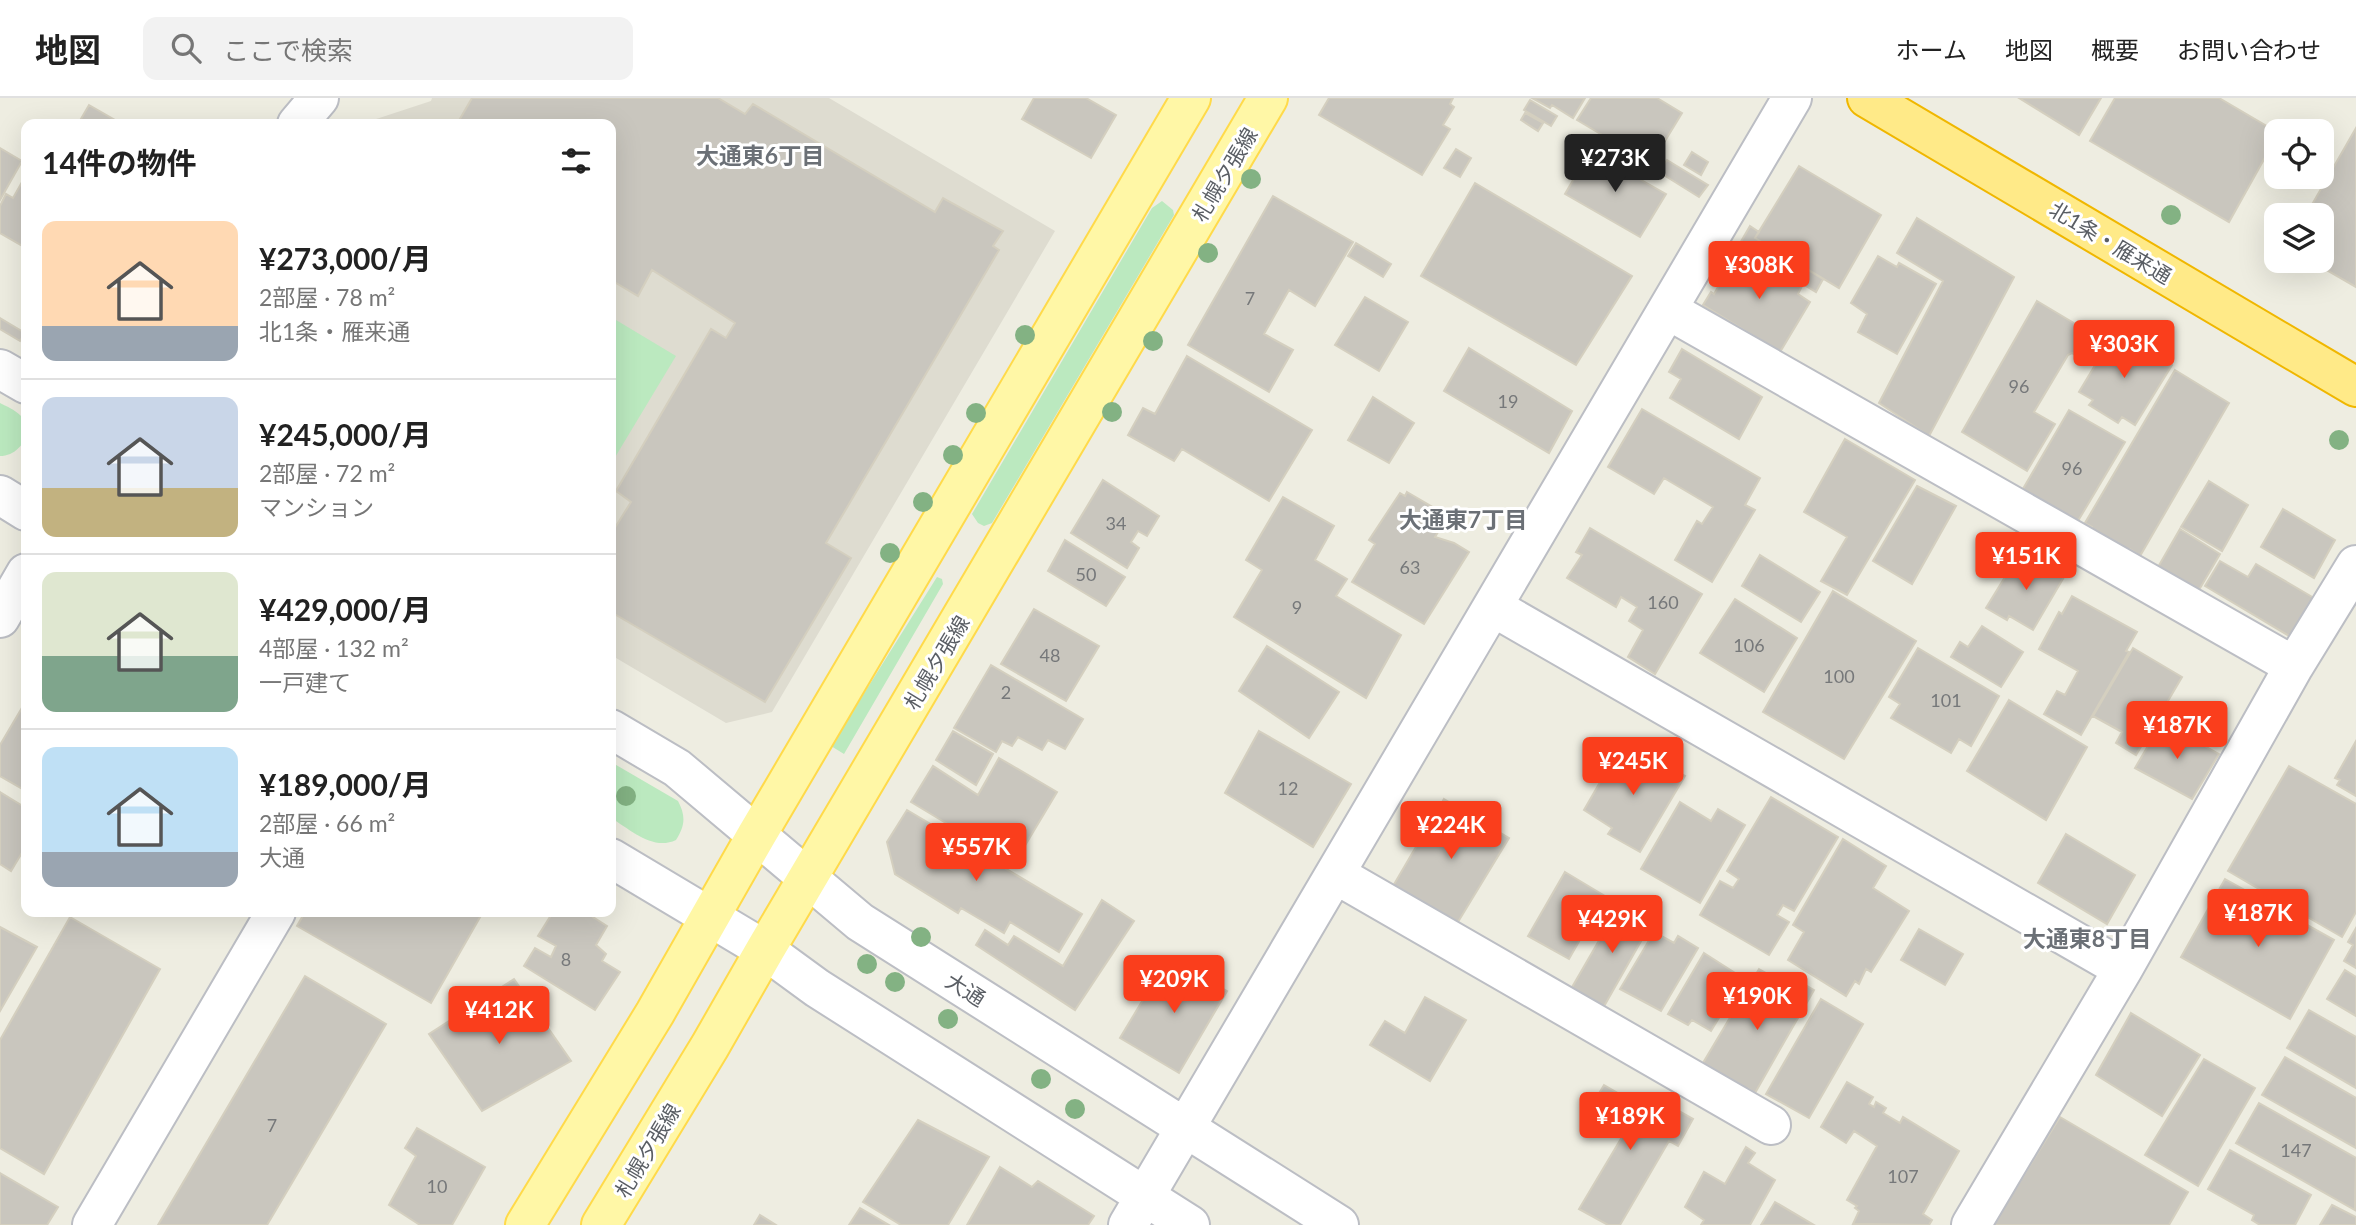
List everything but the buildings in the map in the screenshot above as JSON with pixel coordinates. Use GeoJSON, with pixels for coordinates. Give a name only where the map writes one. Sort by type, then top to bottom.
{"type":"FeatureCollection","features":[{"type":"Feature","properties":{"kind":"highway","name":"北1条・雁来通"},"geometry":{"type":"LineString","coordinates":[[1867,98],[2356,387]]}},
{"type":"Feature","properties":{"kind":"main road"},"geometry":{"type":"LineString","coordinates":[[525,1225],[655,1013],[756,836],[1191,98]]}},
{"type":"Feature","properties":{"kind":"main road","name":"札幌夕張線"},"geometry":{"type":"LineString","coordinates":[[601,1225],[710,1045],[1268,98]]}},
{"type":"Feature","properties":{"kind":"street"},"geometry":{"type":"LineString","coordinates":[[301,119],[319,98]]}},
{"type":"Feature","properties":{"kind":"street"},"geometry":{"type":"LineString","coordinates":[[1136,1211],[1792,98]]}},
{"type":"Feature","properties":{"kind":"street"},"geometry":{"type":"LineString","coordinates":[[1668,310],[2294,666]]}},
{"type":"Feature","properties":{"kind":"street"},"geometry":{"type":"LineString","coordinates":[[0,369],[21,381]]}},
{"type":"Feature","properties":{"kind":"street"},"geometry":{"type":"LineString","coordinates":[[0,495],[21,508]]}},
{"type":"Feature","properties":{"kind":"street"},"geometry":{"type":"LineString","coordinates":[[1971,1225],[2123,969],[2294,666],[2356,565]]}},
{"type":"Feature","properties":{"kind":"street"},"geometry":{"type":"LineString","coordinates":[[0,618],[21,582]]}},
{"type":"Feature","properties":{"kind":"street"},"geometry":{"type":"LineString","coordinates":[[1493,607],[2123,969]]}},
{"type":"Feature","properties":{"kind":"street","name":"大通"},"geometry":{"type":"LineString","coordinates":[[616,732],[677,768],[860,922],[1339,1225]]}},
{"type":"Feature","properties":{"kind":"street"},"geometry":{"type":"LineString","coordinates":[[616,861],[765,950],[1136,1211],[1190,1225]]}},
{"type":"Feature","properties":{"kind":"street"},"geometry":{"type":"LineString","coordinates":[[1335,874],[1771,1125]]}},
{"type":"Feature","properties":{"kind":"street"},"geometry":{"type":"LineString","coordinates":[[92,1225],[273,917]]}},
{"type":"Feature","properties":{"kind":"shaded area"},"geometry":{"type":"Polygon","coordinates":[[[432,98],[829,98],[1055,231],[772,712],[726,723],[616,658],[616,119],[376,119],[431,101],[432,98]]]}},
{"type":"Feature","properties":{"kind":"green space"},"geometry":{"type":"Polygon","coordinates":[[[1162,201],[1173,210],[1174,215],[992,523],[984,526],[978,523],[972,514],[1152,208],[1162,201]]]}},
{"type":"Feature","properties":{"kind":"green space"},"geometry":{"type":"Polygon","coordinates":[[[616,320],[676,356],[616,456],[616,320]]]}},
{"type":"Feature","properties":{"kind":"green space"},"geometry":{"type":"Polygon","coordinates":[[[0,403],[21,416],[21,445],[14,452],[0,456],[0,403]]]}},
{"type":"Feature","properties":{"kind":"green space"},"geometry":{"type":"Polygon","coordinates":[[[937,577],[942,579],[943,584],[844,754],[831,746],[937,577]]]}},
{"type":"Feature","properties":{"kind":"green space"},"geometry":{"type":"Polygon","coordinates":[[[616,765],[678,801],[682,811],[683,821],[676,840],[659,843],[634,833],[616,821],[616,765]]]}},
{"type":"Feature","properties":{"kind":"district","name":"大通東6丁目"},"geometry":{"type":"Point","coordinates":[760,155]}},
{"type":"Feature","properties":{"kind":"district","name":"大通東7丁目"},"geometry":{"type":"Point","coordinates":[1463,519]}},
{"type":"Feature","properties":{"kind":"district","name":"大通東8丁目"},"geometry":{"type":"Point","coordinates":[2087,938]}}]}
